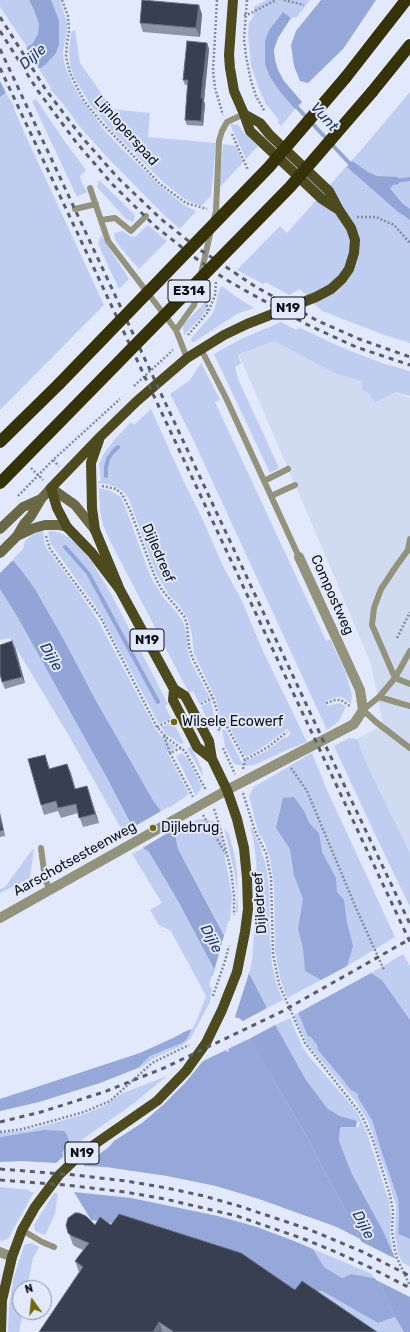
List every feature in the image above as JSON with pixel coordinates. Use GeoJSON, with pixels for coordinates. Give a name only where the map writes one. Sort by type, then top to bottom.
{"type":"FeatureCollection","features":[{"type":"Feature","properties":{"kind":"highway","name":"E314"},"geometry":{"type":"LineString","coordinates":[[0,442],[269,167],[346,77],[406,0]]}},
{"type":"Feature","properties":{"kind":"highway","name":"E314"},"geometry":{"type":"LineString","coordinates":[[0,483],[290,187],[372,92],[410,45]]}},
{"type":"Feature","properties":{"kind":"main road"},"geometry":{"type":"LineString","coordinates":[[233,0],[229,55],[230,68],[234,90],[244,114]]}},
{"type":"Feature","properties":{"kind":"main road","name":"N19"},"geometry":{"type":"LineString","coordinates":[[120,590],[92,553],[67,527],[57,508],[51,488],[100,437],[187,358],[224,335],[247,324],[316,297],[331,289],[342,279],[348,269],[354,253],[355,240],[351,228],[329,190],[276,141],[260,123],[244,114]]}},
{"type":"Feature","properties":{"kind":"main road","name":"N19"},"geometry":{"type":"LineString","coordinates":[[0,1332],[2,1300],[12,1257],[22,1230],[35,1207],[59,1175],[82,1153],[157,1101],[186,1071],[206,1043],[222,1010],[237,972],[248,909],[244,848],[237,819],[227,790],[212,759],[209,741],[185,696],[174,689],[120,590],[96,530],[92,508],[91,463],[100,437]]}},
{"type":"Feature","properties":{"kind":"street"},"geometry":{"type":"LineString","coordinates":[[0,553],[17,536],[41,499],[51,488]]}},
{"type":"Feature","properties":{"kind":"street","name":"N19"},"geometry":{"type":"LineString","coordinates":[[51,488],[75,505],[96,530]]}},
{"type":"Feature","properties":{"kind":"street"},"geometry":{"type":"LineString","coordinates":[[3,526],[23,507],[41,499]]}},
{"type":"Feature","properties":{"kind":"street"},"geometry":{"type":"LineString","coordinates":[[17,536],[45,524],[67,527]]}},
{"type":"Feature","properties":{"kind":"street","name":"Compostweg"},"geometry":{"type":"LineString","coordinates":[[300,557],[360,690],[363,710]]}},
{"type":"Feature","properties":{"kind":"street"},"geometry":{"type":"LineString","coordinates":[[227,790],[354,724],[363,710]]}},
{"type":"Feature","properties":{"kind":"street","name":"Aarschotsesteenweg"},"geometry":{"type":"LineString","coordinates":[[0,918],[227,790]]}},
{"type":"Feature","properties":{"kind":"street"},"geometry":{"type":"LineString","coordinates":[[0,1252],[12,1257]]}},
{"type":"Feature","properties":{"kind":"lane"},"geometry":{"type":"LineString","coordinates":[[176,330],[194,305],[216,211],[220,141],[222,131],[226,122],[244,114]]}},
{"type":"Feature","properties":{"kind":"lane"},"geometry":{"type":"LineString","coordinates":[[90,188],[108,241],[176,330],[187,358]]}},
{"type":"Feature","properties":{"kind":"lane"},"geometry":{"type":"LineString","coordinates":[[75,209],[96,204]]}},
{"type":"Feature","properties":{"kind":"lane"},"geometry":{"type":"LineString","coordinates":[[101,220],[115,218],[131,231],[146,216]]}},
{"type":"Feature","properties":{"kind":"lane","name":"Compostweg"},"geometry":{"type":"LineString","coordinates":[[201,349],[226,398],[300,557]]}},
{"type":"Feature","properties":{"kind":"lane"},"geometry":{"type":"LineString","coordinates":[[264,481],[288,469]]}},
{"type":"Feature","properties":{"kind":"lane"},"geometry":{"type":"LineString","coordinates":[[271,496],[295,485]]}},
{"type":"Feature","properties":{"kind":"lane"},"geometry":{"type":"LineString","coordinates":[[410,539],[409,550],[381,588],[374,608],[372,625],[395,678],[410,684]]}},
{"type":"Feature","properties":{"kind":"lane"},"geometry":{"type":"LineString","coordinates":[[410,652],[395,678],[379,697],[363,710],[410,748]]}},
{"type":"Feature","properties":{"kind":"lane"},"geometry":{"type":"LineString","coordinates":[[379,697],[410,706]]}},
{"type":"Feature","properties":{"kind":"lane"},"geometry":{"type":"LineString","coordinates":[[41,848],[45,880],[50,890]]}},
{"type":"Feature","properties":{"kind":"lane"},"geometry":{"type":"LineString","coordinates":[[22,1230],[42,1242],[54,1247]]}},
{"type":"Feature","properties":{"kind":"path","name":"Lijnloperspad"},"geometry":{"type":"LineString","coordinates":[[62,0],[68,16],[69,31],[66,57],[70,73],[84,101],[101,122],[160,184],[186,203],[216,211]]}},
{"type":"Feature","properties":{"kind":"path"},"geometry":{"type":"LineString","coordinates":[[217,0],[214,71],[215,88],[218,100]]}},
{"type":"Feature","properties":{"kind":"path"},"geometry":{"type":"LineString","coordinates":[[247,0],[244,39],[251,81],[256,96],[268,118]]}},
{"type":"Feature","properties":{"kind":"path"},"geometry":{"type":"LineString","coordinates":[[232,17],[249,14],[276,0]]}},
{"type":"Feature","properties":{"kind":"path"},"geometry":{"type":"LineString","coordinates":[[284,0],[304,5]]}},
{"type":"Feature","properties":{"kind":"path"},"geometry":{"type":"LineString","coordinates":[[342,213],[376,217],[394,225],[410,243]]}},
{"type":"Feature","properties":{"kind":"path"},"geometry":{"type":"LineString","coordinates":[[129,391],[182,342]]}},
{"type":"Feature","properties":{"kind":"path"},"geometry":{"type":"LineString","coordinates":[[16,498],[54,460],[123,396]]}},
{"type":"Feature","properties":{"kind":"path"},"geometry":{"type":"LineString","coordinates":[[54,460],[58,465]]}},
{"type":"Feature","properties":{"kind":"path"},"geometry":{"type":"LineString","coordinates":[[29,467],[51,488]]}},
{"type":"Feature","properties":{"kind":"path","name":"Dijledreef"},"geometry":{"type":"LineString","coordinates":[[99,486],[116,489],[122,494],[130,510],[155,577],[162,590],[184,616],[187,624],[189,646],[192,657],[213,698],[218,714],[219,734]]}},
{"type":"Feature","properties":{"kind":"path"},"geometry":{"type":"LineString","coordinates":[[46,532],[50,549],[101,618],[157,727],[163,734],[185,751],[200,777],[220,824],[228,857],[234,895],[234,917]]}},
{"type":"Feature","properties":{"kind":"path"},"geometry":{"type":"LineString","coordinates":[[397,638],[410,612]]}},
{"type":"Feature","properties":{"kind":"path"},"geometry":{"type":"LineString","coordinates":[[326,703],[341,700],[351,707]]}},
{"type":"Feature","properties":{"kind":"path"},"geometry":{"type":"LineString","coordinates":[[157,727],[174,718]]}},
{"type":"Feature","properties":{"kind":"path"},"geometry":{"type":"LineString","coordinates":[[215,730],[225,724],[245,760],[268,747],[287,732]]}},
{"type":"Feature","properties":{"kind":"path"},"geometry":{"type":"LineString","coordinates":[[163,734],[170,753],[198,806],[228,857]]}},
{"type":"Feature","properties":{"kind":"path"},"geometry":{"type":"LineString","coordinates":[[170,753],[187,744]]}},
{"type":"Feature","properties":{"kind":"path","name":"Dijledreef"},"geometry":{"type":"LineString","coordinates":[[222,747],[240,784],[248,804],[255,831],[266,853],[271,878],[273,954],[279,984],[304,1043],[361,1114],[373,1140],[390,1194],[393,1211],[392,1232],[397,1258],[410,1286]]}},
{"type":"Feature","properties":{"kind":"path"},"geometry":{"type":"LineString","coordinates":[[285,760],[307,791],[356,908],[384,970]]}},
{"type":"Feature","properties":{"kind":"path"},"geometry":{"type":"LineString","coordinates":[[213,997],[225,962],[230,939]]}},
{"type":"Feature","properties":{"kind":"path"},"geometry":{"type":"LineString","coordinates":[[0,1132],[30,1127],[84,1112],[110,1101],[152,1063],[191,1044]]}},
{"type":"Feature","properties":{"kind":"shaded area"},"geometry":{"type":"Polygon","coordinates":[[[0,0],[29,0],[39,25],[38,34],[33,43],[27,47],[0,7],[0,0]]]}},
{"type":"Feature","properties":{"kind":"shaded area"},"geometry":{"type":"Polygon","coordinates":[[[51,0],[60,0],[67,22],[63,52],[64,62],[67,72],[79,96],[104,130],[120,147],[159,185],[184,205],[196,211],[180,229],[163,214],[107,157],[80,127],[50,89],[51,88],[39,69],[45,65],[59,20],[51,0]]]}},
{"type":"Feature","properties":{"kind":"shaded area"},"geometry":{"type":"Polygon","coordinates":[[[266,0],[310,0],[297,17],[291,18],[283,13],[269,30],[281,93],[295,109],[281,126],[278,123],[279,120],[266,104],[251,65],[248,34],[249,22],[254,15],[254,7],[266,0]]]}},
{"type":"Feature","properties":{"kind":"shaded area"},"geometry":{"type":"Polygon","coordinates":[[[321,0],[376,0],[343,49],[308,83],[300,81],[294,66],[291,45],[296,31],[321,0]]]}},
{"type":"Feature","properties":{"kind":"shaded area"},"geometry":{"type":"Polygon","coordinates":[[[75,30],[80,63],[106,100],[108,109],[150,113],[148,137],[216,143],[211,196],[201,206],[186,200],[164,183],[114,133],[89,103],[74,77],[70,66],[69,50],[71,32],[75,30]]]}},
{"type":"Feature","properties":{"kind":"shaded area"},"geometry":{"type":"Polygon","coordinates":[[[410,92],[410,343],[387,336],[322,311],[300,289],[289,295],[266,282],[263,284],[237,270],[280,226],[287,233],[362,149],[410,92]]]}},
{"type":"Feature","properties":{"kind":"shaded area"},"geometry":{"type":"Polygon","coordinates":[[[6,93],[14,106],[24,132],[104,305],[0,410],[0,97],[6,93]]]}},
{"type":"Feature","properties":{"kind":"shaded area"},"geometry":{"type":"Polygon","coordinates":[[[36,99],[86,170],[80,176],[87,192],[77,197],[32,101],[36,99]]]}},
{"type":"Feature","properties":{"kind":"shaded area"},"geometry":{"type":"Polygon","coordinates":[[[230,124],[238,125],[258,146],[246,159],[230,124]]]}},
{"type":"Feature","properties":{"kind":"shaded area"},"geometry":{"type":"Polygon","coordinates":[[[223,144],[236,146],[243,162],[219,188],[223,144]]]}},
{"type":"Feature","properties":{"kind":"shaded area"},"geometry":{"type":"Polygon","coordinates":[[[99,180],[135,215],[133,222],[126,219],[97,187],[99,180]]]}},
{"type":"Feature","properties":{"kind":"shaded area"},"geometry":{"type":"Polygon","coordinates":[[[148,225],[167,241],[139,269],[120,247],[115,239],[114,233],[123,231],[131,237],[136,236],[148,225]]]}},
{"type":"Feature","properties":{"kind":"shaded area"},"geometry":{"type":"Polygon","coordinates":[[[101,235],[129,279],[119,289],[98,244],[101,235]]]}},
{"type":"Feature","properties":{"kind":"shaded area"},"geometry":{"type":"Polygon","coordinates":[[[222,286],[254,308],[237,314],[192,342],[191,339],[213,313],[219,290],[222,286]]]}},
{"type":"Feature","properties":{"kind":"shaded area"},"geometry":{"type":"Polygon","coordinates":[[[209,298],[208,306],[202,316],[184,335],[183,325],[209,298]]]}},
{"type":"Feature","properties":{"kind":"shaded area"},"geometry":{"type":"Polygon","coordinates":[[[281,322],[296,330],[300,328],[345,349],[382,363],[410,371],[410,396],[396,392],[375,402],[368,392],[363,391],[362,381],[337,374],[274,341],[238,355],[241,363],[235,367],[238,379],[279,468],[270,473],[214,354],[241,339],[281,322]]]}},
{"type":"Feature","properties":{"kind":"shaded area"},"geometry":{"type":"Polygon","coordinates":[[[274,341],[362,381],[410,398],[410,853],[369,769],[357,739],[383,725],[371,664],[239,355],[274,341]]]}},
{"type":"Feature","properties":{"kind":"shaded area"},"geometry":{"type":"Polygon","coordinates":[[[201,363],[220,400],[215,402],[326,641],[330,639],[346,673],[352,695],[351,704],[344,698],[337,697],[325,701],[328,706],[339,703],[346,706],[339,721],[327,730],[191,435],[170,394],[190,380],[201,363]]]}},
{"type":"Feature","properties":{"kind":"shaded area"},"geometry":{"type":"Polygon","coordinates":[[[151,409],[223,566],[242,601],[262,649],[307,742],[254,765],[243,766],[234,764],[225,746],[222,730],[226,730],[242,763],[266,751],[291,733],[287,729],[266,745],[248,756],[244,755],[226,720],[222,722],[215,697],[194,654],[192,635],[188,619],[179,605],[169,595],[156,573],[129,499],[123,491],[118,488],[108,484],[98,483],[98,481],[101,481],[99,464],[103,455],[114,440],[131,422],[134,425],[151,409]]]}},
{"type":"Feature","properties":{"kind":"shaded area"},"geometry":{"type":"Polygon","coordinates":[[[99,488],[111,491],[121,497],[152,579],[163,597],[178,614],[184,624],[190,660],[210,698],[199,703],[193,691],[189,693],[110,541],[103,525],[100,510],[99,488]]]}},
{"type":"Feature","properties":{"kind":"shaded area"},"geometry":{"type":"Polygon","coordinates":[[[41,531],[43,532],[47,549],[77,589],[99,622],[156,730],[163,738],[176,747],[167,752],[189,794],[169,808],[168,807],[161,811],[154,802],[95,699],[35,589],[12,560],[23,549],[25,541],[32,535],[41,531]]]}},
{"type":"Feature","properties":{"kind":"shaded area"},"geometry":{"type":"Polygon","coordinates":[[[52,531],[68,537],[78,545],[92,562],[110,592],[168,704],[165,706],[171,718],[159,724],[99,611],[51,544],[48,532],[52,531]]]}},
{"type":"Feature","properties":{"kind":"shaded area"},"geometry":{"type":"Polygon","coordinates":[[[0,589],[18,618],[107,778],[132,828],[122,830],[68,734],[10,638],[0,640],[0,589]]]}},
{"type":"Feature","properties":{"kind":"shaded area"},"geometry":{"type":"Polygon","coordinates":[[[211,701],[216,725],[212,728],[201,707],[211,701]]]}},
{"type":"Feature","properties":{"kind":"shaded area"},"geometry":{"type":"Polygon","coordinates":[[[173,722],[184,743],[181,744],[166,734],[161,727],[173,722]]]}},
{"type":"Feature","properties":{"kind":"shaded area"},"geometry":{"type":"Polygon","coordinates":[[[349,738],[357,739],[369,769],[410,853],[410,907],[334,746],[349,738]]]}},
{"type":"Feature","properties":{"kind":"shaded area"},"geometry":{"type":"Polygon","coordinates":[[[191,746],[202,769],[203,777],[187,749],[191,746]]]}},
{"type":"Feature","properties":{"kind":"shaded area"},"geometry":{"type":"Polygon","coordinates":[[[182,753],[188,760],[202,787],[196,796],[176,756],[182,753]]]}},
{"type":"Feature","properties":{"kind":"shaded area"},"geometry":{"type":"Polygon","coordinates":[[[312,753],[327,790],[395,937],[347,966],[287,998],[280,978],[275,951],[274,886],[270,858],[265,843],[258,832],[249,796],[254,787],[312,753]]]}},
{"type":"Feature","properties":{"kind":"shaded area"},"geometry":{"type":"Polygon","coordinates":[[[294,797],[304,811],[309,823],[319,833],[322,852],[336,878],[337,892],[344,900],[347,923],[353,946],[347,966],[321,980],[305,971],[303,948],[298,929],[303,899],[294,875],[290,849],[276,828],[283,798],[294,797]]]}},
{"type":"Feature","properties":{"kind":"shaded area"},"geometry":{"type":"Polygon","coordinates":[[[203,819],[218,823],[230,884],[232,896],[230,921],[228,921],[225,935],[178,849],[175,834],[178,835],[176,829],[203,819]]]}},
{"type":"Feature","properties":{"kind":"shaded area"},"geometry":{"type":"Polygon","coordinates":[[[224,828],[229,834],[237,871],[238,913],[236,912],[237,894],[235,875],[224,828]]]}},
{"type":"Feature","properties":{"kind":"shaded area"},"geometry":{"type":"Polygon","coordinates":[[[250,828],[252,828],[260,846],[266,866],[269,887],[272,964],[277,986],[283,1000],[267,1008],[249,973],[252,962],[257,888],[256,859],[253,837],[250,828]]]}},
{"type":"Feature","properties":{"kind":"shaded area"},"geometry":{"type":"Polygon","coordinates":[[[143,848],[149,852],[178,901],[214,969],[209,985],[212,989],[210,1002],[190,1039],[181,1046],[154,1058],[142,1067],[138,1068],[149,1057],[167,1050],[187,1039],[197,1020],[206,996],[171,931],[159,925],[150,910],[162,903],[132,854],[143,848]]]}},
{"type":"Feature","properties":{"kind":"shaded area"},"geometry":{"type":"Polygon","coordinates":[[[34,849],[30,878],[0,893],[0,889],[5,887],[34,849]]]}},
{"type":"Feature","properties":{"kind":"shaded area"},"geometry":{"type":"Polygon","coordinates":[[[403,954],[410,966],[410,1020],[382,980],[371,973],[403,954]]]}},
{"type":"Feature","properties":{"kind":"shaded area"},"geometry":{"type":"Polygon","coordinates":[[[371,973],[382,980],[410,1020],[410,1239],[398,1234],[398,1199],[372,1120],[358,1098],[358,1094],[351,1090],[318,1050],[317,1045],[311,1037],[308,1036],[298,1013],[371,973]]]}},
{"type":"Feature","properties":{"kind":"shaded area"},"geometry":{"type":"Polygon","coordinates":[[[298,1013],[301,1022],[317,1045],[318,1050],[351,1090],[358,1094],[358,1098],[372,1120],[398,1199],[398,1234],[410,1239],[410,1267],[402,1262],[398,1254],[395,1234],[396,1206],[368,1121],[356,1102],[307,1043],[294,1015],[298,1013]]]}},
{"type":"Feature","properties":{"kind":"shaded area"},"geometry":{"type":"Polygon","coordinates":[[[290,1018],[307,1054],[352,1106],[358,1114],[367,1133],[389,1201],[391,1217],[390,1235],[393,1251],[352,1174],[339,1141],[340,1128],[359,1127],[360,1122],[340,1116],[328,1109],[306,1080],[275,1025],[290,1018]]]}},
{"type":"Feature","properties":{"kind":"shaded area"},"geometry":{"type":"Polygon","coordinates":[[[192,1029],[187,1039],[182,1043],[149,1057],[138,1068],[100,1083],[39,1102],[0,1111],[0,1099],[140,1053],[192,1029]]]}},
{"type":"Feature","properties":{"kind":"shaded area"},"geometry":{"type":"Polygon","coordinates":[[[253,1037],[274,1081],[305,1133],[360,1239],[337,1227],[259,1199],[216,1186],[167,1176],[106,1167],[83,1166],[109,1147],[114,1141],[142,1123],[163,1105],[185,1083],[203,1061],[226,1050],[227,1052],[229,1051],[228,1049],[253,1037]]]}},
{"type":"Feature","properties":{"kind":"shaded area"},"geometry":{"type":"Polygon","coordinates":[[[167,1076],[133,1104],[83,1139],[63,1157],[62,1153],[69,1141],[43,1130],[0,1137],[0,1133],[29,1130],[85,1114],[104,1106],[123,1093],[167,1076]]]}},
{"type":"Feature","properties":{"kind":"shaded area"},"geometry":{"type":"Polygon","coordinates":[[[43,1130],[64,1131],[67,1135],[69,1141],[62,1153],[63,1157],[56,1163],[21,1161],[0,1162],[0,1137],[43,1130]]]}},
{"type":"Feature","properties":{"kind":"shaded area"},"geometry":{"type":"Polygon","coordinates":[[[0,1187],[30,1190],[29,1192],[34,1192],[8,1239],[0,1241],[0,1187]]]}},
{"type":"Feature","properties":{"kind":"shaded area"},"geometry":{"type":"Polygon","coordinates":[[[74,1192],[131,1198],[218,1216],[257,1227],[294,1241],[313,1249],[324,1267],[342,1278],[351,1274],[374,1278],[379,1281],[395,1317],[378,1323],[322,1291],[306,1292],[300,1302],[123,1225],[91,1220],[74,1192]]]}},
{"type":"Feature","properties":{"kind":"shaded area"},"geometry":{"type":"Polygon","coordinates":[[[54,1193],[58,1193],[55,1214],[45,1235],[35,1231],[34,1225],[54,1193]]]}},
{"type":"Feature","properties":{"kind":"shaded area"},"geometry":{"type":"Polygon","coordinates":[[[32,1243],[39,1247],[33,1258],[29,1280],[13,1280],[24,1246],[32,1243]]]}},
{"type":"Feature","properties":{"kind":"shaded area"},"geometry":{"type":"Polygon","coordinates":[[[313,1249],[372,1274],[374,1278],[351,1274],[342,1278],[324,1267],[313,1249]]]}},
{"type":"Feature","properties":{"kind":"shaded area"},"geometry":{"type":"Polygon","coordinates":[[[12,1287],[12,1320],[21,1320],[19,1332],[8,1332],[12,1287]]]}},
{"type":"Feature","properties":{"kind":"shaded area"},"geometry":{"type":"Polygon","coordinates":[[[322,1291],[378,1323],[395,1317],[404,1332],[365,1332],[306,1292],[322,1291]]]}},
{"type":"Feature","properties":{"kind":"water","name":"Dijle"},"geometry":{"type":"Polygon","coordinates":[[[29,0],[51,0],[59,20],[59,44],[56,53],[45,65],[0,97],[0,66],[33,43],[38,34],[39,25],[29,0]]]}},
{"type":"Feature","properties":{"kind":"water"},"geometry":{"type":"Polygon","coordinates":[[[283,12],[291,18],[278,38],[274,49],[275,60],[284,81],[302,102],[295,109],[270,77],[265,64],[265,41],[269,30],[283,12]]]}},
{"type":"Feature","properties":{"kind":"water"},"geometry":{"type":"Polygon","coordinates":[[[352,161],[368,172],[377,176],[398,177],[399,184],[393,185],[390,188],[402,203],[410,209],[410,220],[397,211],[347,167],[352,161]]]}},
{"type":"Feature","properties":{"kind":"water","name":"Dijle"},"geometry":{"type":"Polygon","coordinates":[[[0,546],[22,571],[35,589],[95,699],[154,802],[175,834],[178,849],[224,935],[249,973],[268,1012],[306,1080],[328,1109],[340,1116],[357,1121],[356,1127],[340,1128],[339,1141],[352,1174],[383,1231],[410,1290],[410,1332],[404,1332],[395,1317],[360,1239],[305,1133],[274,1081],[241,1019],[235,1017],[212,975],[214,969],[178,901],[149,852],[143,848],[107,778],[18,618],[0,589],[0,546]]]}},
{"type":"Feature","properties":{"kind":"pier"},"geometry":{"type":"Polygon","coordinates":[[[25,46],[40,70],[7,95],[0,81],[0,64],[25,46]]]}},
{"type":"Feature","properties":{"kind":"pier"},"geometry":{"type":"Polygon","coordinates":[[[0,544],[14,559],[0,573],[0,544]]]}},
{"type":"Feature","properties":{"kind":"pier","name":"Dijlebrug"},"geometry":{"type":"Polygon","coordinates":[[[163,810],[174,829],[141,849],[130,829],[163,810]]]}},
{"type":"Feature","properties":{"kind":"pier"},"geometry":{"type":"Polygon","coordinates":[[[225,932],[250,970],[235,1017],[232,1015],[212,978],[225,932]]]}},
{"type":"Feature","properties":{"kind":"pier"},"geometry":{"type":"Polygon","coordinates":[[[269,1007],[269,1011],[277,1024],[249,1039],[241,1022],[269,1007]]]}},
{"type":"Feature","properties":{"kind":"pier"},"geometry":{"type":"Polygon","coordinates":[[[358,1240],[398,1260],[410,1286],[410,1297],[376,1280],[358,1240]]]}},
{"type":"Feature","properties":{"kind":"building"},"geometry":{"type":"Polygon","coordinates":[[[142,0],[199,5],[196,28],[140,23],[142,0]]]}},
{"type":"Feature","properties":{"kind":"building"},"geometry":{"type":"Polygon","coordinates":[[[187,41],[207,43],[201,98],[203,98],[201,121],[185,120],[188,80],[183,80],[187,41]]]}},
{"type":"Feature","properties":{"kind":"building"},"geometry":{"type":"Polygon","coordinates":[[[12,641],[22,677],[2,682],[0,674],[0,645],[12,641]]]}},
{"type":"Feature","properties":{"kind":"building"},"geometry":{"type":"Polygon","coordinates":[[[45,755],[49,769],[67,764],[75,789],[87,786],[95,814],[79,818],[76,804],[58,808],[56,801],[41,805],[28,759],[45,755]]]}},
{"type":"Feature","properties":{"kind":"building"},"geometry":{"type":"Polygon","coordinates":[[[0,817],[3,830],[0,831],[0,817]]]}},
{"type":"Feature","properties":{"kind":"building"},"geometry":{"type":"Polygon","coordinates":[[[75,1213],[79,1213],[86,1216],[95,1225],[100,1217],[111,1225],[119,1214],[241,1253],[295,1290],[302,1281],[377,1332],[174,1332],[159,1322],[153,1332],[39,1332],[47,1320],[52,1320],[52,1313],[83,1267],[75,1261],[89,1243],[68,1233],[66,1225],[68,1218],[75,1213]]]}},
{"type":"Feature","properties":{"kind":"waterway","name":"Vunt"},"geometry":{"type":"LineString","coordinates":[[294,104],[353,167]]}},
{"type":"Feature","properties":{"kind":"waterway"},"geometry":{"type":"LineString","coordinates":[[395,181],[410,179]]}},
{"type":"Feature","properties":{"kind":"waterway"},"geometry":{"type":"LineString","coordinates":[[106,476],[108,459],[118,447]]}},
{"type":"Feature","properties":{"kind":"waterway"},"geometry":{"type":"LineString","coordinates":[[65,547],[88,573],[158,702]]}},
{"type":"Feature","properties":{"kind":"railway"},"geometry":{"type":"LineString","coordinates":[[0,17],[46,90],[81,136],[119,179],[161,219],[196,247],[256,287],[318,321],[359,339],[410,357]]}},
{"type":"Feature","properties":{"kind":"railway"},"geometry":{"type":"LineString","coordinates":[[0,31],[38,91],[76,142],[113,185],[155,226],[225,279],[308,325],[356,347],[410,365]]}},
{"type":"Feature","properties":{"kind":"railway"},"geometry":{"type":"LineString","coordinates":[[0,49],[410,924]]}},
{"type":"Feature","properties":{"kind":"railway"},"geometry":{"type":"LineString","coordinates":[[0,68],[410,942]]}},
{"type":"Feature","properties":{"kind":"railway"},"geometry":{"type":"LineString","coordinates":[[0,1122],[41,1112],[104,1092],[164,1068],[281,1012],[410,939]]}},
{"type":"Feature","properties":{"kind":"railway"},"geometry":{"type":"LineString","coordinates":[[0,1169],[126,1181],[204,1196],[308,1229],[363,1252],[410,1276]]}},
{"type":"Feature","properties":{"kind":"railway"},"geometry":{"type":"LineString","coordinates":[[0,1180],[66,1185],[125,1192],[165,1199],[237,1216],[304,1239],[336,1252],[410,1288]]}},
{"type":"Feature","properties":{"kind":"place","name":"Wilsele Ecowerf"},"geometry":{"type":"Point","coordinates":[174,722]}},
{"type":"Feature","properties":{"kind":"place","name":"Dijlebrug"},"geometry":{"type":"Point","coordinates":[153,828]}}]}
